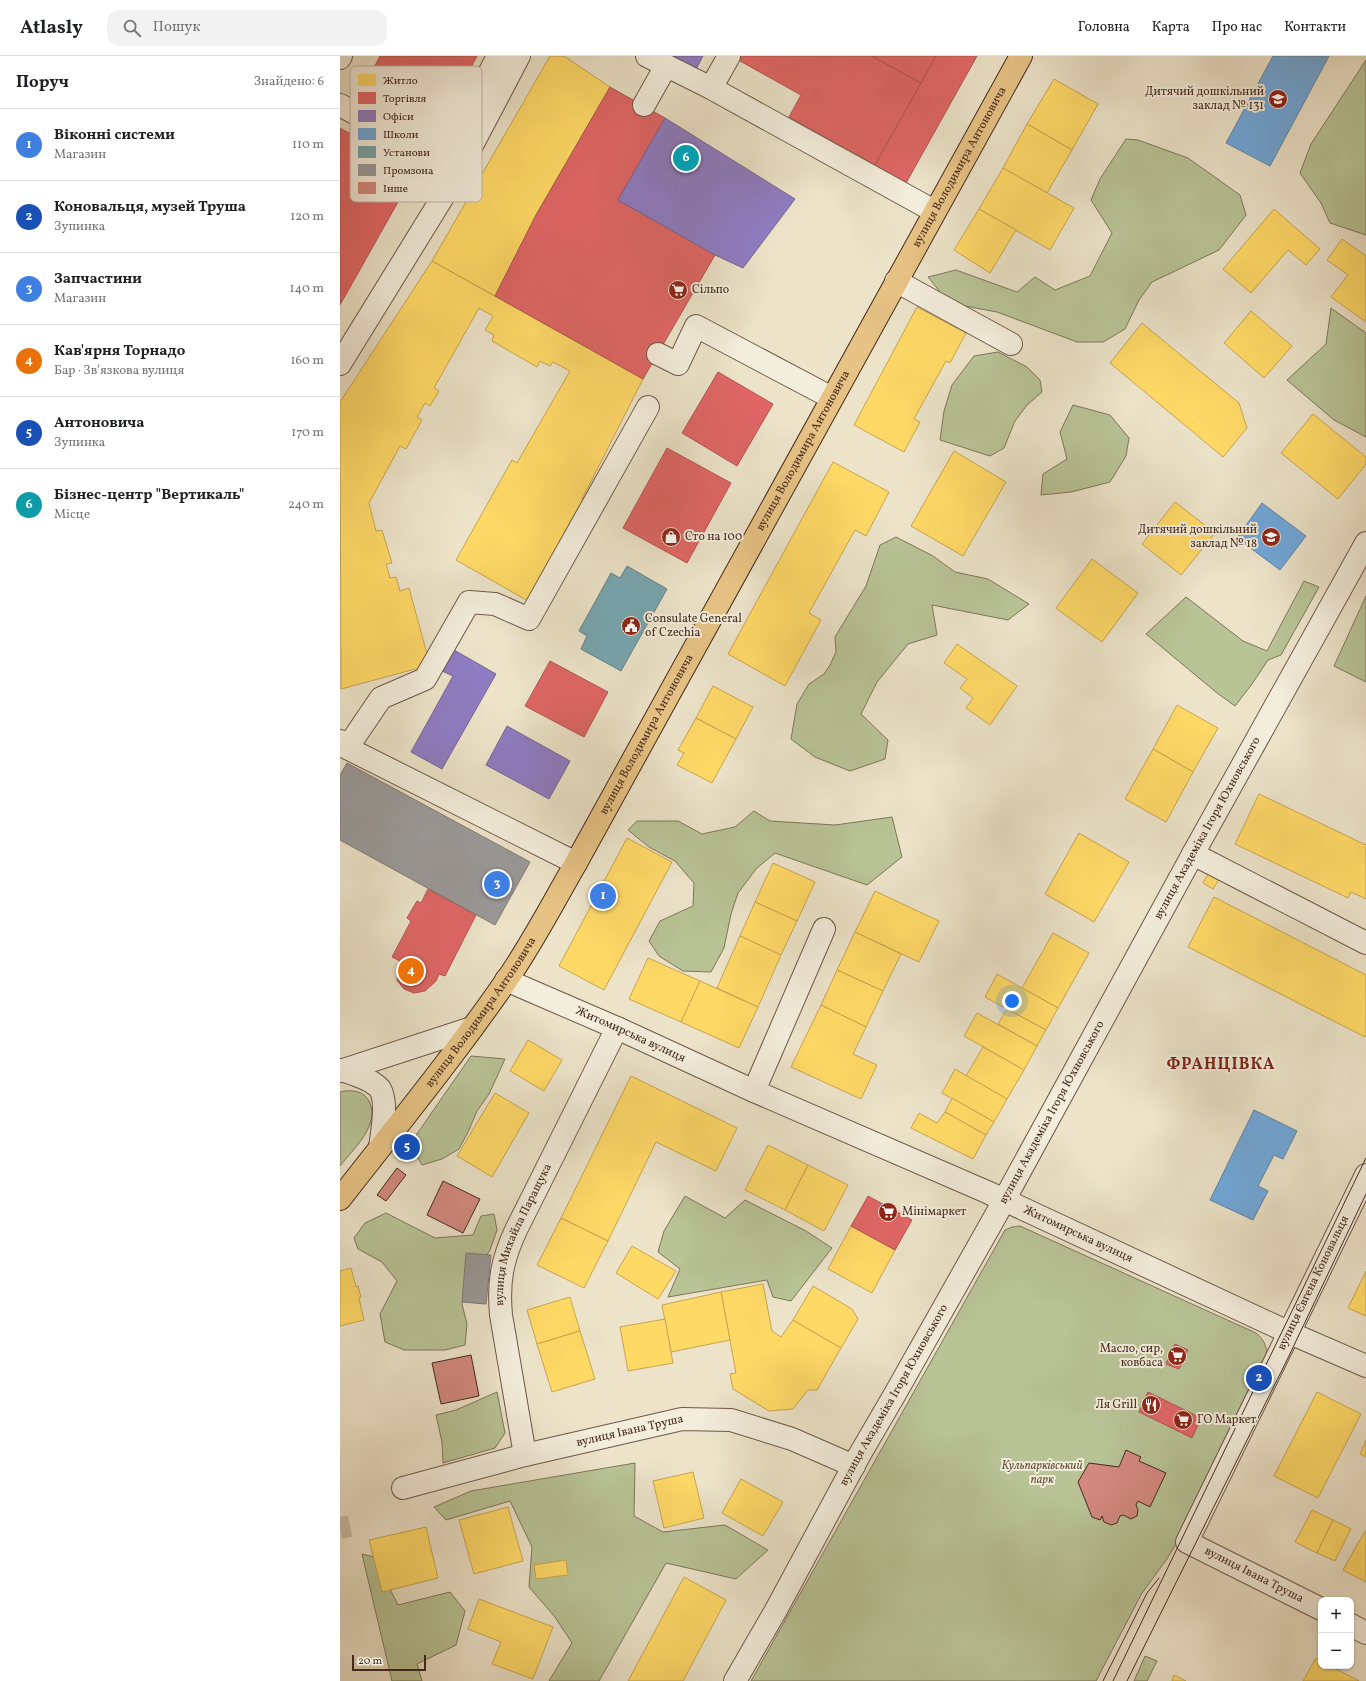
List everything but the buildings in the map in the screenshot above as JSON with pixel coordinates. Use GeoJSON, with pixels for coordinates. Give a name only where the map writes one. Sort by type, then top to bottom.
{"type":"FeatureCollection","features":[{"type":"Feature","properties":{"kind":"main road","name":"вулиця Володимира Антоновича"},"geometry":{"type":"LineString","coordinates":[[340,1199],[472,1028],[506,980],[576,863],[1020,56]]}},
{"type":"Feature","properties":{"kind":"street"},"geometry":{"type":"LineString","coordinates":[[482,87],[498,56]]}},
{"type":"Feature","properties":{"kind":"street"},"geometry":{"type":"LineString","coordinates":[[482,126],[519,56]]}},
{"type":"Feature","properties":{"kind":"street"},"geometry":{"type":"LineString","coordinates":[[647,56],[711,88],[934,211]]}},
{"type":"Feature","properties":{"kind":"street"},"geometry":{"type":"LineString","coordinates":[[711,88],[729,56]]}},
{"type":"Feature","properties":{"kind":"street"},"geometry":{"type":"LineString","coordinates":[[644,105],[666,66]]}},
{"type":"Feature","properties":{"kind":"street"},"geometry":{"type":"LineString","coordinates":[[340,105],[350,110]]}},
{"type":"Feature","properties":{"kind":"street"},"geometry":{"type":"LineString","coordinates":[[340,364],[440,202]]}},
{"type":"Feature","properties":{"kind":"street"},"geometry":{"type":"LineString","coordinates":[[896,281],[1011,344]]}},
{"type":"Feature","properties":{"kind":"street"},"geometry":{"type":"LineString","coordinates":[[658,354],[678,364],[696,326],[832,398]]}},
{"type":"Feature","properties":{"kind":"street"},"geometry":{"type":"LineString","coordinates":[[576,863],[344,745],[381,698],[425,679],[469,602],[495,604],[530,618],[648,408]]}},
{"type":"Feature","properties":{"kind":"street","name":"вулиця Академіка Ігоря Юхновського"},"geometry":{"type":"LineString","coordinates":[[735,1681],[1003,1201],[1193,854],[1366,543]]}},
{"type":"Feature","properties":{"kind":"street"},"geometry":{"type":"LineString","coordinates":[[435,628],[442,651]]}},
{"type":"Feature","properties":{"kind":"street"},"geometry":{"type":"LineString","coordinates":[[1193,854],[1366,943]]}},
{"type":"Feature","properties":{"kind":"street"},"geometry":{"type":"LineString","coordinates":[[754,1091],[824,929]]}},
{"type":"Feature","properties":{"kind":"street","name":"Житомирська вулиця"},"geometry":{"type":"LineString","coordinates":[[506,980],[617,1028],[754,1091],[1003,1201],[1290,1333],[1366,1366]]}},
{"type":"Feature","properties":{"kind":"street"},"geometry":{"type":"LineString","coordinates":[[341,1071],[472,1028]]}},
{"type":"Feature","properties":{"kind":"street","name":"вулиця Михайла Паращука"},"geometry":{"type":"LineString","coordinates":[[525,1455],[500,1315],[499,1292],[501,1270],[506,1251],[516,1230],[617,1028]]}},
{"type":"Feature","properties":{"kind":"street"},"geometry":{"type":"LineString","coordinates":[[341,1071],[362,1076],[380,1090],[385,1120],[380,1147]]}},
{"type":"Feature","properties":{"kind":"street","name":"вулиця Євгена Коновальця"},"geometry":{"type":"LineString","coordinates":[[1188,1542],[1366,1175]]}},
{"type":"Feature","properties":{"kind":"street","name":"вулиця Івана Труша"},"geometry":{"type":"LineString","coordinates":[[403,1488],[525,1455],[682,1419],[731,1420],[792,1439],[854,1466]]}},
{"type":"Feature","properties":{"kind":"street","name":"вулиця Івана Труша"},"geometry":{"type":"LineString","coordinates":[[1188,1542],[1318,1608]]}},
{"type":"Feature","properties":{"kind":"street"},"geometry":{"type":"LineString","coordinates":[[1354,1627],[1366,1633]]}},
{"type":"Feature","properties":{"kind":"green space"},"geometry":{"type":"Polygon","coordinates":[[[1366,60],[1366,235],[1330,223],[1321,203],[1300,173],[1311,144],[1366,60]]]}},
{"type":"Feature","properties":{"kind":"green space"},"geometry":{"type":"Polygon","coordinates":[[[1126,139],[1138,140],[1188,158],[1240,195],[1246,215],[1219,250],[1152,282],[1139,300],[1125,329],[1103,342],[1077,342],[997,312],[949,303],[928,277],[956,270],[1017,292],[1035,277],[1055,290],[1090,276],[1112,233],[1091,200],[1100,179],[1126,139]]]}},
{"type":"Feature","properties":{"kind":"green space"},"geometry":{"type":"Polygon","coordinates":[[[1331,308],[1366,333],[1366,437],[1334,420],[1287,380],[1326,344],[1331,308]]]}},
{"type":"Feature","properties":{"kind":"green space"},"geometry":{"type":"Polygon","coordinates":[[[998,352],[1027,367],[1040,380],[1042,392],[1027,405],[1015,421],[1004,448],[990,456],[940,440],[944,411],[952,385],[974,356],[998,352]]]}},
{"type":"Feature","properties":{"kind":"green space"},"geometry":{"type":"Polygon","coordinates":[[[1073,405],[1110,415],[1129,438],[1126,456],[1110,482],[1071,492],[1041,495],[1043,474],[1067,459],[1060,432],[1073,405]]]}},
{"type":"Feature","properties":{"kind":"green space"},"geometry":{"type":"Polygon","coordinates":[[[896,537],[933,556],[955,572],[988,579],[1029,604],[1008,620],[932,605],[937,635],[908,644],[877,682],[861,714],[888,740],[885,759],[850,771],[815,757],[791,739],[797,704],[809,684],[824,674],[830,665],[836,652],[835,637],[866,586],[880,545],[896,537]]]}},
{"type":"Feature","properties":{"kind":"green space"},"geometry":{"type":"Polygon","coordinates":[[[1304,581],[1319,587],[1281,655],[1268,660],[1235,706],[1217,693],[1146,634],[1186,597],[1243,641],[1267,651],[1304,581]]]}},
{"type":"Feature","properties":{"kind":"green space"},"geometry":{"type":"Polygon","coordinates":[[[1366,596],[1366,682],[1334,666],[1366,596]]]}},
{"type":"Feature","properties":{"kind":"green space"},"geometry":{"type":"Polygon","coordinates":[[[754,811],[770,821],[835,825],[892,817],[902,857],[867,885],[775,853],[756,869],[738,893],[731,914],[724,948],[711,972],[683,971],[659,956],[649,941],[660,921],[693,906],[694,883],[675,861],[649,847],[628,830],[637,821],[678,821],[702,834],[735,827],[754,811]]]}},
{"type":"Feature","properties":{"kind":"green space"},"geometry":{"type":"Polygon","coordinates":[[[471,1056],[505,1059],[489,1094],[477,1111],[459,1149],[442,1159],[422,1165],[410,1144],[471,1056]]]}},
{"type":"Feature","properties":{"kind":"green space"},"geometry":{"type":"Polygon","coordinates":[[[340,1092],[359,1092],[365,1096],[369,1101],[372,1110],[369,1128],[340,1166],[340,1092]]]}},
{"type":"Feature","properties":{"kind":"green space"},"geometry":{"type":"Polygon","coordinates":[[[685,1196],[725,1218],[745,1200],[806,1231],[832,1248],[791,1301],[773,1297],[767,1280],[668,1297],[680,1269],[658,1252],[664,1231],[685,1196]]]}},
{"type":"Feature","properties":{"kind":"green space"},"geometry":{"type":"Polygon","coordinates":[[[386,1213],[435,1238],[473,1235],[481,1216],[494,1214],[497,1230],[490,1250],[467,1284],[462,1304],[467,1324],[465,1345],[445,1350],[404,1350],[385,1342],[380,1314],[397,1281],[382,1262],[358,1249],[354,1238],[365,1223],[386,1213]]]}},
{"type":"Feature","properties":{"kind":"green space","name":"Кульпарківський парк"},"geometry":{"type":"Polygon","coordinates":[[[1020,1226],[1256,1333],[1261,1337],[1267,1350],[1267,1354],[1177,1542],[1167,1559],[1142,1593],[1096,1681],[751,1681],[1005,1230],[1020,1226]]]}},
{"type":"Feature","properties":{"kind":"green space"},"geometry":{"type":"Polygon","coordinates":[[[497,1392],[505,1433],[495,1448],[443,1463],[442,1442],[436,1415],[456,1410],[497,1392]]]}},
{"type":"Feature","properties":{"kind":"green space"},"geometry":{"type":"Polygon","coordinates":[[[635,1463],[634,1516],[663,1532],[725,1525],[768,1550],[736,1579],[666,1563],[599,1681],[549,1681],[572,1643],[555,1617],[529,1587],[532,1547],[510,1501],[446,1520],[434,1507],[471,1491],[635,1463]]]}},
{"type":"Feature","properties":{"kind":"green space"},"geometry":{"type":"Polygon","coordinates":[[[362,1554],[374,1557],[398,1605],[450,1592],[465,1611],[456,1645],[417,1664],[422,1681],[392,1681],[362,1554]]]}},
{"type":"Feature","properties":{"kind":"green space"},"geometry":{"type":"Polygon","coordinates":[[[1145,1656],[1157,1661],[1147,1681],[1134,1681],[1145,1656]]]}},
{"type":"Feature","properties":{"kind":"tunnel"},"geometry":{"type":"LineString","coordinates":[[340,1528],[350,1526]]}},
{"type":"Feature","properties":{"kind":"tram line"},"geometry":{"type":"LineString","coordinates":[[1113,1681],[1366,1158]]}},
{"type":"Feature","properties":{"kind":"tram line"},"geometry":{"type":"LineString","coordinates":[[1127,1681],[1287,1360],[1366,1194]]}},
{"type":"Feature","properties":{"kind":"tram line"},"geometry":{"type":"LineString","coordinates":[[1103,1681],[1147,1593],[1159,1578]]}},
{"type":"Feature","properties":{"kind":"place","name":"Дитячий дошкільний заклад № 131"},"geometry":{"type":"Point","coordinates":[1278,99]}},
{"type":"Feature","properties":{"kind":"place","name":"Бізнес-центр \"Вертикаль\""},"geometry":{"type":"Point","coordinates":[686,158]}},
{"type":"Feature","properties":{"kind":"place","name":"Сільпо"},"geometry":{"type":"Point","coordinates":[678,290]}},
{"type":"Feature","properties":{"kind":"place","name":"Сто на 100"},"geometry":{"type":"Point","coordinates":[671,537]}},
{"type":"Feature","properties":{"kind":"place","name":"Дитячий дошкільний заклад № 18"},"geometry":{"type":"Point","coordinates":[1271,537]}},
{"type":"Feature","properties":{"kind":"place","name":"Consulate General of Czechia"},"geometry":{"type":"Point","coordinates":[631,626]}},
{"type":"Feature","properties":{"kind":"place","name":"Запчастини"},"geometry":{"type":"Point","coordinates":[497,884]}},
{"type":"Feature","properties":{"kind":"place","name":"Віконні системи"},"geometry":{"type":"Point","coordinates":[603,896]}},
{"type":"Feature","properties":{"kind":"place","name":"Кав'ярня Торнадо"},"geometry":{"type":"Point","coordinates":[411,971]}},
{"type":"Feature","properties":{"kind":"place","name":"Антоновича"},"geometry":{"type":"Point","coordinates":[407,1147]}},
{"type":"Feature","properties":{"kind":"place","name":"Мінімаркет"},"geometry":{"type":"Point","coordinates":[888,1212]}},
{"type":"Feature","properties":{"kind":"place","name":"Масло, сир, ковбаса"},"geometry":{"type":"Point","coordinates":[1177,1356]}},
{"type":"Feature","properties":{"kind":"place","name":"Коновальця, музей Труша"},"geometry":{"type":"Point","coordinates":[1259,1378]}},
{"type":"Feature","properties":{"kind":"place","name":"Ля Grill"},"geometry":{"type":"Point","coordinates":[1151,1405]}},
{"type":"Feature","properties":{"kind":"place","name":"ГО Маркет"},"geometry":{"type":"Point","coordinates":[1183,1420]}},
{"type":"Feature","properties":{"kind":"district","name":"ФРАНЦІВКА"},"geometry":{"type":"Point","coordinates":[1221,1065]}}]}
